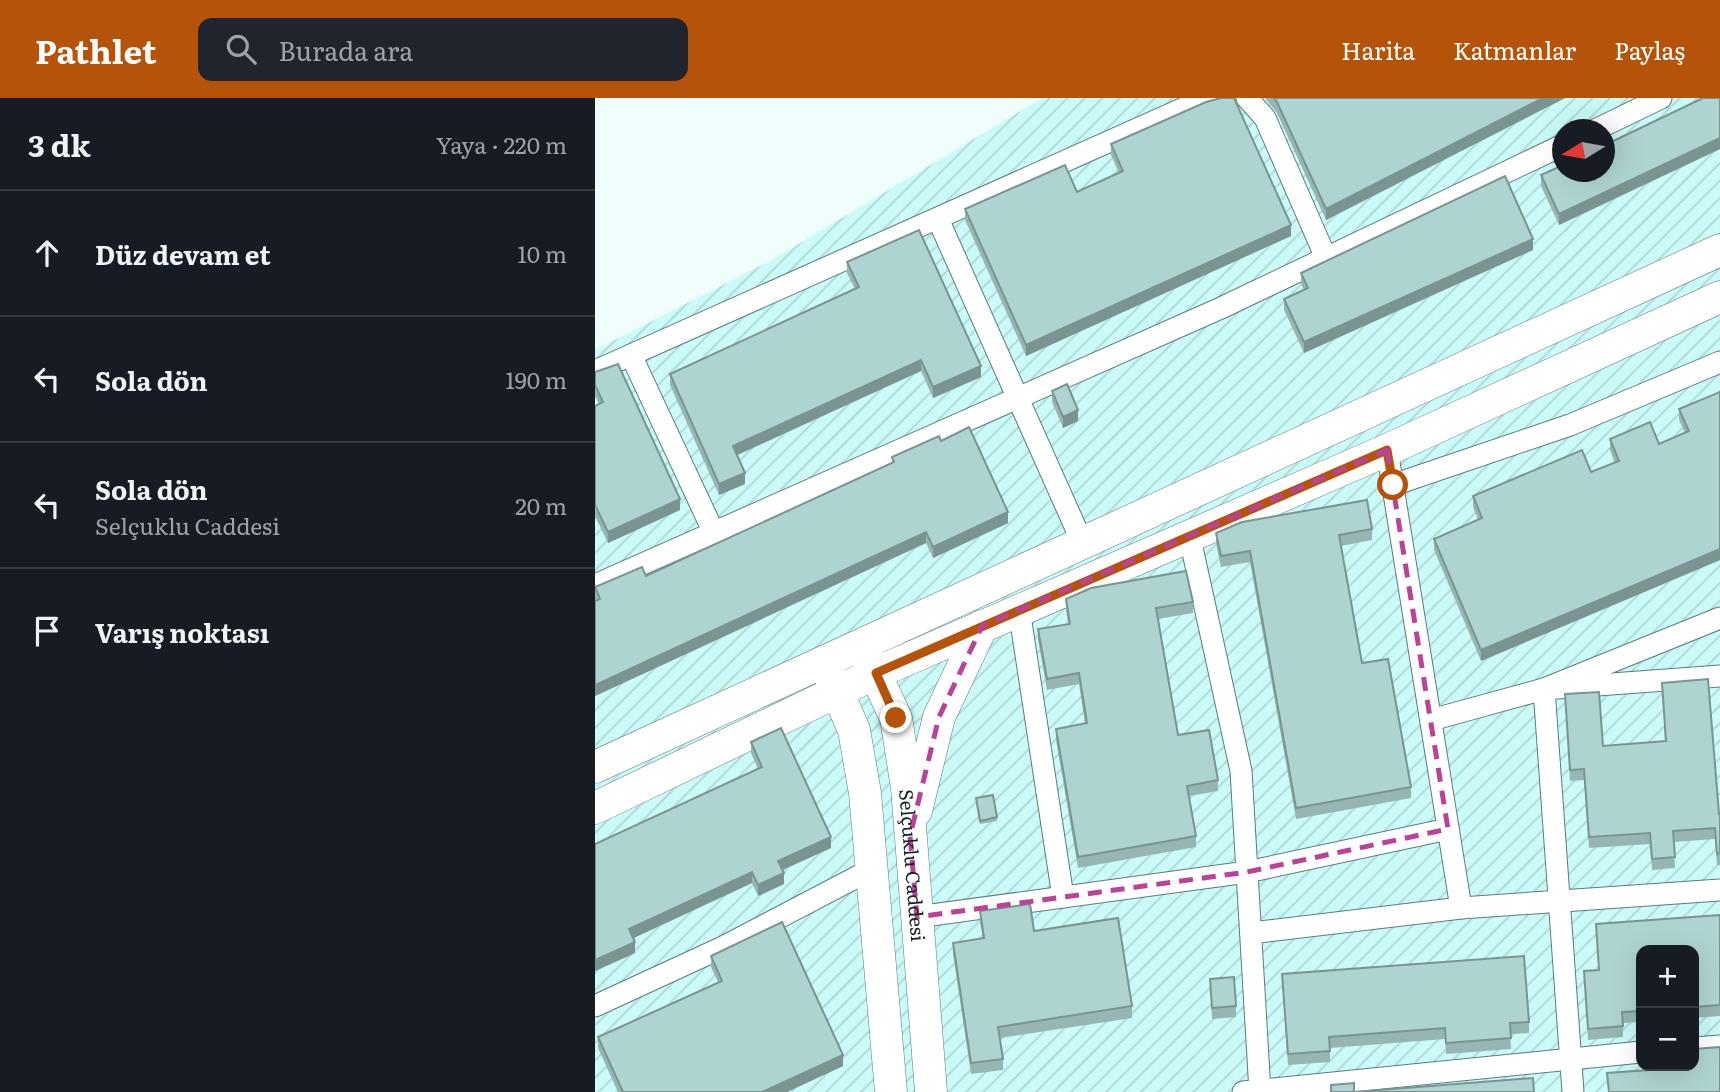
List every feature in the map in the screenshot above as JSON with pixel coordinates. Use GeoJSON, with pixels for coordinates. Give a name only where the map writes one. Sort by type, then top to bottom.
{"type":"FeatureCollection","features":[{"type":"Feature","properties":{"kind":"street"},"geometry":{"type":"LineString","coordinates":[[595,371],[1202,100],[1215,98]]}},
{"type":"Feature","properties":{"kind":"street"},"geometry":{"type":"LineString","coordinates":[[1247,98],[1265,118],[1326,258]]}},
{"type":"Feature","properties":{"kind":"street"},"geometry":{"type":"LineString","coordinates":[[1615,120],[1661,98]]}},
{"type":"Feature","properties":{"kind":"street"},"geometry":{"type":"LineString","coordinates":[[595,585],[1019,398],[1326,258],[1552,150]]}},
{"type":"Feature","properties":{"kind":"street"},"geometry":{"type":"LineString","coordinates":[[938,219],[1082,542]]}},
{"type":"Feature","properties":{"kind":"street"},"geometry":{"type":"LineString","coordinates":[[595,768],[1720,250]]}},
{"type":"Feature","properties":{"kind":"street"},"geometry":{"type":"LineString","coordinates":[[595,808],[876,673],[1189,534],[1387,450],[1720,297]]}},
{"type":"Feature","properties":{"kind":"street"},"geometry":{"type":"LineString","coordinates":[[631,355],[714,533]]}},
{"type":"Feature","properties":{"kind":"street"},"geometry":{"type":"LineString","coordinates":[[1393,485],[1570,425],[1720,362]]}},
{"type":"Feature","properties":{"kind":"street"},"geometry":{"type":"LineString","coordinates":[[1387,450],[1461,908]]}},
{"type":"Feature","properties":{"kind":"street"},"geometry":{"type":"LineString","coordinates":[[1189,534],[1241,771],[1251,933],[1254,1092],[1636,1052]]}},
{"type":"Feature","properties":{"kind":"street"},"geometry":{"type":"LineString","coordinates":[[1019,609],[1063,897]]}},
{"type":"Feature","properties":{"kind":"street"},"geometry":{"type":"LineString","coordinates":[[1431,720],[1544,689],[1720,618]]}},
{"type":"Feature","properties":{"kind":"street"},"geometry":{"type":"LineString","coordinates":[[910,836],[939,717],[982,626]]}},
{"type":"Feature","properties":{"kind":"street","name":"Selçuklu Caddesi"},"geometry":{"type":"LineString","coordinates":[[862,644],[896,718],[910,836],[931,1092]]}},
{"type":"Feature","properties":{"kind":"street"},"geometry":{"type":"LineString","coordinates":[[824,662],[855,730],[865,793],[888,1091]]}},
{"type":"Feature","properties":{"kind":"street"},"geometry":{"type":"LineString","coordinates":[[1544,689],[1720,676]]}},
{"type":"Feature","properties":{"kind":"street"},"geometry":{"type":"LineString","coordinates":[[1544,689],[1562,903],[1573,1092]]}},
{"type":"Feature","properties":{"kind":"street"},"geometry":{"type":"LineString","coordinates":[[917,917],[1247,872],[1448,829]]}},
{"type":"Feature","properties":{"kind":"street"},"geometry":{"type":"LineString","coordinates":[[595,1006],[723,947],[872,869]]}},
{"type":"Feature","properties":{"kind":"street"},"geometry":{"type":"LineString","coordinates":[[1251,933],[1461,908],[1720,890]]}},
{"type":"Feature","properties":{"kind":"street"},"geometry":{"type":"LineString","coordinates":[[1699,1048],[1720,1046]]}},
{"type":"Feature","properties":{"kind":"highlighted area"},"geometry":{"type":"Polygon","coordinates":[[[1387,450],[1448,829],[1247,872],[917,917],[910,836],[939,717],[982,626],[1387,450]]]}},
{"type":"Feature","properties":{"kind":"shaded area"},"geometry":{"type":"Polygon","coordinates":[[[1042,98],[1720,98],[1720,1092],[595,1092],[595,350],[770,261],[1042,98]]]}},
{"type":"Feature","properties":{"kind":"building"},"geometry":{"type":"Polygon","coordinates":[[[1221,98],[1234,98],[1291,225],[1026,345],[965,209],[1065,165],[1077,192],[1123,171],[1111,144],[1221,98]]]}},
{"type":"Feature","properties":{"kind":"building"},"geometry":{"type":"Polygon","coordinates":[[[1274,98],[1543,98],[1326,209],[1274,98]]]}},
{"type":"Feature","properties":{"kind":"building"},"geometry":{"type":"Polygon","coordinates":[[[1703,98],[1720,98],[1720,138],[1559,214],[1541,175],[1552,170],[1552,182],[1615,182],[1615,140],[1703,98]]]}},
{"type":"Feature","properties":{"kind":"building"},"geometry":{"type":"Polygon","coordinates":[[[1505,176],[1533,239],[1304,342],[1284,299],[1308,288],[1301,273],[1505,176]]]}},
{"type":"Feature","properties":{"kind":"building"},"geometry":{"type":"Polygon","coordinates":[[[919,230],[981,366],[933,387],[921,360],[733,446],[745,473],[719,484],[670,374],[859,287],[847,262],[919,230]]]}},
{"type":"Feature","properties":{"kind":"building"},"geometry":{"type":"Polygon","coordinates":[[[618,364],[680,499],[608,532],[595,505],[595,406],[603,402],[595,385],[595,372],[618,364]]]}},
{"type":"Feature","properties":{"kind":"building"},"geometry":{"type":"Polygon","coordinates":[[[1067,384],[1078,410],[1063,417],[1052,391],[1067,384]]]}},
{"type":"Feature","properties":{"kind":"building"},"geometry":{"type":"Polygon","coordinates":[[[1720,392],[1720,549],[1481,650],[1434,539],[1482,518],[1473,496],[1582,450],[1591,472],[1619,461],[1610,439],[1650,422],[1659,444],[1689,431],[1679,409],[1720,392]]]}},
{"type":"Feature","properties":{"kind":"building"},"geometry":{"type":"Polygon","coordinates":[[[969,427],[1008,512],[933,547],[926,532],[595,685],[595,601],[600,599],[595,587],[642,567],[646,576],[894,462],[892,457],[939,436],[941,441],[969,427]]]}},
{"type":"Feature","properties":{"kind":"building"},"geometry":{"type":"Polygon","coordinates":[[[1367,500],[1372,529],[1339,535],[1362,663],[1388,659],[1411,787],[1296,808],[1250,551],[1221,556],[1216,533],[1242,522],[1367,500]]]}},
{"type":"Feature","properties":{"kind":"building"},"geometry":{"type":"Polygon","coordinates":[[[1186,571],[1193,602],[1156,608],[1178,735],[1209,730],[1218,780],[1187,786],[1196,836],[1078,857],[1056,729],[1087,723],[1079,673],[1047,679],[1038,629],[1070,624],[1066,599],[1091,588],[1186,571]]]}},
{"type":"Feature","properties":{"kind":"building"},"geometry":{"type":"Polygon","coordinates":[[[1708,679],[1720,814],[1720,853],[1717,854],[1715,828],[1673,831],[1675,857],[1652,859],[1650,833],[1589,837],[1584,769],[1570,770],[1565,694],[1599,692],[1603,746],[1666,741],[1662,683],[1708,679]]]}},
{"type":"Feature","properties":{"kind":"building"},"geometry":{"type":"Polygon","coordinates":[[[781,728],[831,837],[778,861],[784,873],[758,885],[752,872],[629,929],[635,942],[595,960],[595,844],[762,767],[751,742],[781,728]]]}},
{"type":"Feature","properties":{"kind":"building"},"geometry":{"type":"Polygon","coordinates":[[[993,795],[997,817],[980,821],[976,798],[993,795]]]}},
{"type":"Feature","properties":{"kind":"building"},"geometry":{"type":"Polygon","coordinates":[[[1030,904],[1034,931],[1118,918],[1132,1006],[998,1027],[1003,1059],[971,1063],[953,943],[984,938],[980,911],[1030,904]]]}},
{"type":"Feature","properties":{"kind":"building"},"geometry":{"type":"Polygon","coordinates":[[[1720,915],[1720,1005],[1699,1007],[1699,945],[1636,945],[1636,1011],[1622,1012],[1623,1026],[1588,1029],[1584,971],[1599,970],[1596,924],[1720,915]]]}},
{"type":"Feature","properties":{"kind":"building"},"geometry":{"type":"Polygon","coordinates":[[[782,922],[843,1055],[762,1092],[623,1092],[598,1037],[722,981],[711,956],[782,922]]]}},
{"type":"Feature","properties":{"kind":"building"},"geometry":{"type":"Polygon","coordinates":[[[1524,956],[1529,1022],[1510,1023],[1511,1038],[1446,1043],[1445,1028],[1329,1037],[1330,1051],[1288,1054],[1282,974],[1524,956]]]}},
{"type":"Feature","properties":{"kind":"building"},"geometry":{"type":"Polygon","coordinates":[[[1234,977],[1236,1006],[1212,1008],[1210,979],[1234,977]]]}},
{"type":"Feature","properties":{"kind":"building"},"geometry":{"type":"Polygon","coordinates":[[[1720,1047],[1720,1092],[1609,1092],[1607,1073],[1699,1071],[1699,1049],[1720,1047]]]}},
{"type":"Feature","properties":{"kind":"building"},"geometry":{"type":"Polygon","coordinates":[[[1533,1078],[1534,1092],[1354,1092],[1533,1078]]]}},
{"type":"Feature","properties":{"kind":"building"},"geometry":{"type":"Polygon","coordinates":[[[1354,1083],[1354,1092],[1331,1092],[1331,1085],[1354,1083]]]}},
{"type":"Feature","properties":{"kind":"route"},"geometry":{"type":"LineString","coordinates":[[896,718],[876,673],[1189,534],[1387,450],[1393,485]]}}]}
